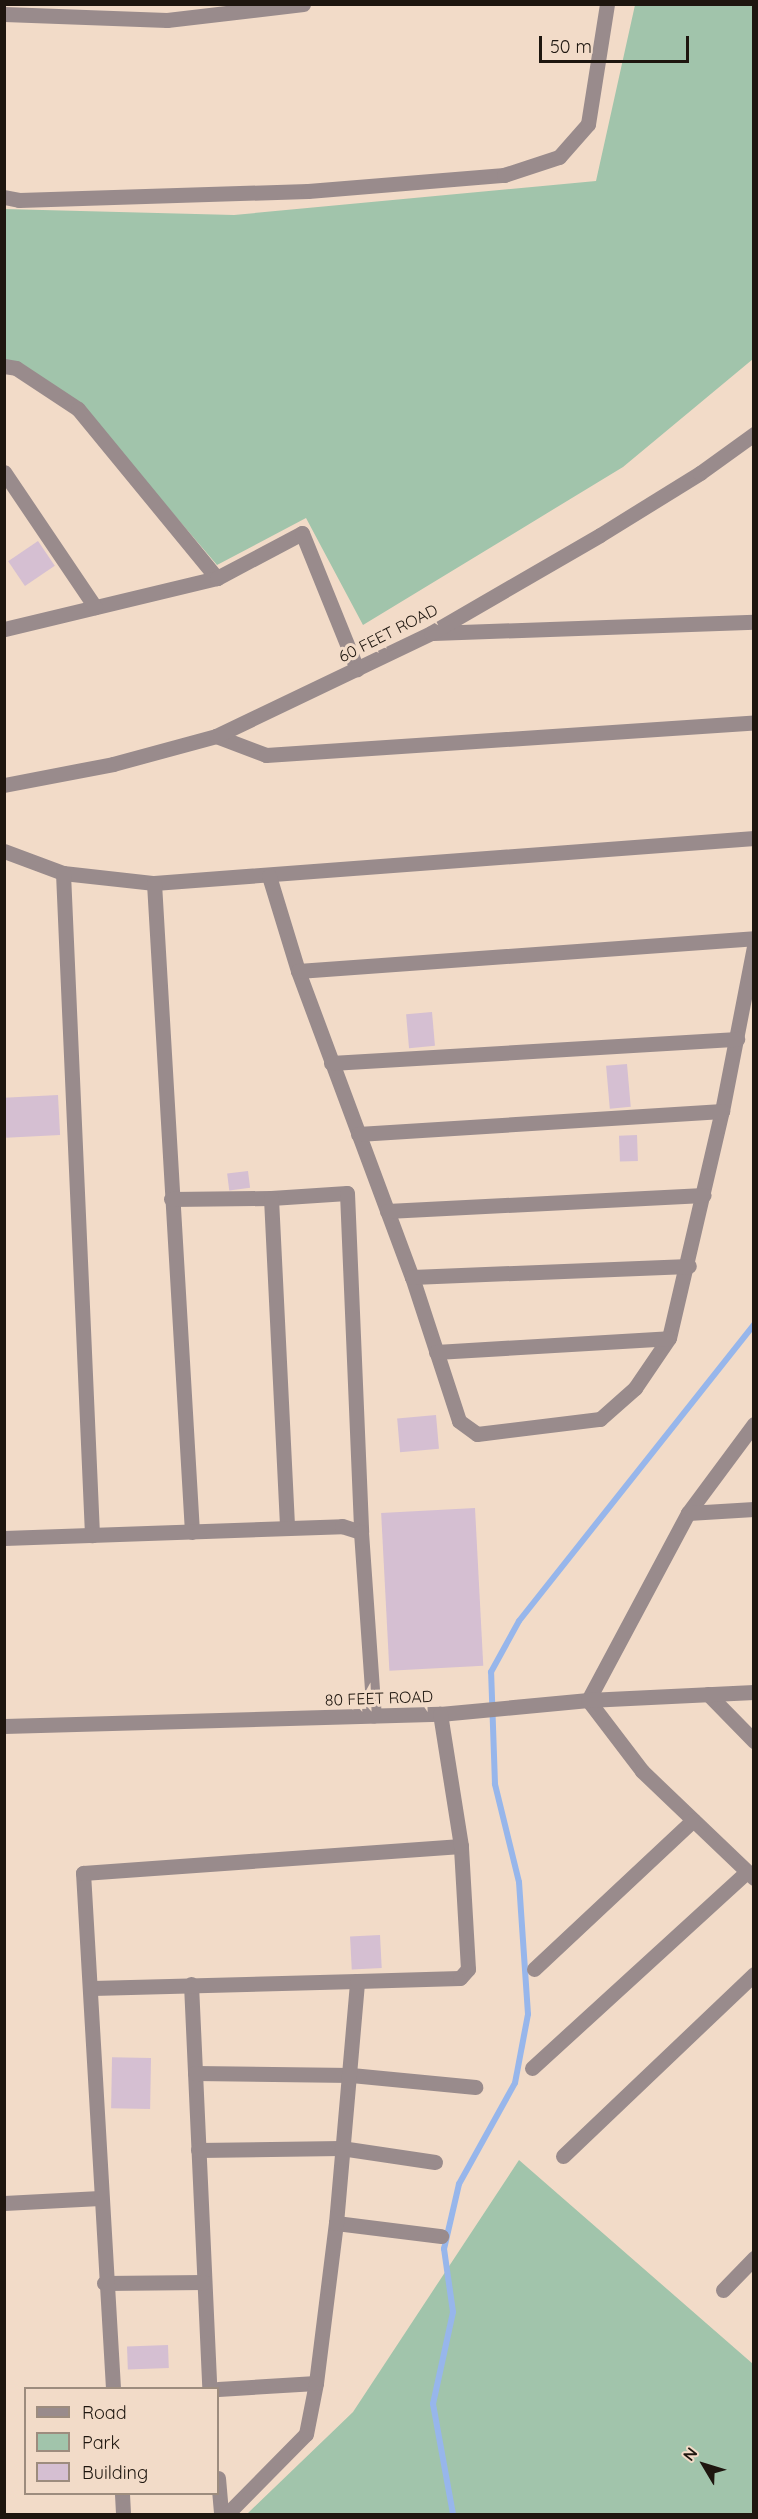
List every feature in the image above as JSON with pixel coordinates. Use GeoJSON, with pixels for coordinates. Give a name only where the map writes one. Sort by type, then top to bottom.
{"type":"FeatureCollection","features":[{"type":"Feature","properties":{"kind":"street"},"geometry":{"type":"LineString","coordinates":[[4,14],[167,20],[257,7],[303,4]]}},
{"type":"Feature","properties":{"kind":"street"},"geometry":{"type":"LineString","coordinates":[[4,198],[19,200],[308,191],[504,175],[559,156],[588,124],[607,4]]}},
{"type":"Feature","properties":{"kind":"street"},"geometry":{"type":"LineString","coordinates":[[4,366],[16,368],[78,409],[217,578]]}},
{"type":"Feature","properties":{"kind":"street","name":"60 FEET ROAD"},"geometry":{"type":"LineString","coordinates":[[4,785],[113,764],[216,736],[431,633],[600,536],[700,473],[753,434]]}},
{"type":"Feature","properties":{"kind":"street"},"geometry":{"type":"LineString","coordinates":[[4,472],[95,607]]}},
{"type":"Feature","properties":{"kind":"street"},"geometry":{"type":"LineString","coordinates":[[4,629],[217,578],[302,533],[357,669]]}},
{"type":"Feature","properties":{"kind":"street"},"geometry":{"type":"LineString","coordinates":[[431,633],[753,621]]}},
{"type":"Feature","properties":{"kind":"street"},"geometry":{"type":"LineString","coordinates":[[216,736],[266,754],[753,723]]}},
{"type":"Feature","properties":{"kind":"street"},"geometry":{"type":"LineString","coordinates":[[4,851],[63,873],[154,883],[753,838]]}},
{"type":"Feature","properties":{"kind":"street"},"geometry":{"type":"LineString","coordinates":[[63,873],[92,1535]]}},
{"type":"Feature","properties":{"kind":"street"},"geometry":{"type":"LineString","coordinates":[[269,876],[298,971],[412,1276],[459,1421],[477,1434],[600,1419],[635,1388],[669,1338],[689,1266],[737,1039],[753,947]]}},
{"type":"Feature","properties":{"kind":"street"},"geometry":{"type":"LineString","coordinates":[[154,883],[192,1532]]}},
{"type":"Feature","properties":{"kind":"street"},"geometry":{"type":"LineString","coordinates":[[298,971],[753,938]]}},
{"type":"Feature","properties":{"kind":"street"},"geometry":{"type":"LineString","coordinates":[[331,1063],[737,1039]]}},
{"type":"Feature","properties":{"kind":"street"},"geometry":{"type":"LineString","coordinates":[[358,1134],[722,1111]]}},
{"type":"Feature","properties":{"kind":"street"},"geometry":{"type":"LineString","coordinates":[[171,1199],[270,1198],[347,1193],[361,1532],[374,1716]]}},
{"type":"Feature","properties":{"kind":"street"},"geometry":{"type":"LineString","coordinates":[[387,1211],[704,1195]]}},
{"type":"Feature","properties":{"kind":"street"},"geometry":{"type":"LineString","coordinates":[[270,1198],[287,1528]]}},
{"type":"Feature","properties":{"kind":"street"},"geometry":{"type":"LineString","coordinates":[[412,1276],[689,1266]]}},
{"type":"Feature","properties":{"kind":"street"},"geometry":{"type":"LineString","coordinates":[[436,1352],[669,1338]]}},
{"type":"Feature","properties":{"kind":"street"},"geometry":{"type":"LineString","coordinates":[[532,2068],[750,1875],[642,1771],[588,1701],[688,1513],[753,1424]]}},
{"type":"Feature","properties":{"kind":"street"},"geometry":{"type":"LineString","coordinates":[[688,1513],[753,1509]]}},
{"type":"Feature","properties":{"kind":"street"},"geometry":{"type":"LineString","coordinates":[[4,1538],[342,1526],[361,1532]]}},
{"type":"Feature","properties":{"kind":"street","name":"80 FEET ROAD"},"geometry":{"type":"LineString","coordinates":[[4,1726],[440,1714],[588,1701],[753,1692]]}},
{"type":"Feature","properties":{"kind":"street"},"geometry":{"type":"LineString","coordinates":[[708,1694],[753,1741]]}},
{"type":"Feature","properties":{"kind":"street"},"geometry":{"type":"LineString","coordinates":[[92,1988],[459,1977],[468,1969],[461,1846],[440,1714]]}},
{"type":"Feature","properties":{"kind":"street"},"geometry":{"type":"LineString","coordinates":[[534,1969],[693,1820]]}},
{"type":"Feature","properties":{"kind":"street"},"geometry":{"type":"LineString","coordinates":[[113,2387],[104,2283],[92,1988],[83,1873],[461,1846]]}},
{"type":"Feature","properties":{"kind":"street"},"geometry":{"type":"LineString","coordinates":[[563,2156],[753,1974]]}},
{"type":"Feature","properties":{"kind":"street"},"geometry":{"type":"LineString","coordinates":[[227,2514],[306,2434],[316,2383],[336,2223],[341,2148],[351,2075],[357,1981]]}},
{"type":"Feature","properties":{"kind":"street"},"geometry":{"type":"LineString","coordinates":[[191,1984],[209,2387]]}},
{"type":"Feature","properties":{"kind":"street"},"geometry":{"type":"LineString","coordinates":[[195,2073],[351,2075],[475,2087]]}},
{"type":"Feature","properties":{"kind":"street"},"geometry":{"type":"LineString","coordinates":[[198,2150],[341,2148],[435,2162]]}},
{"type":"Feature","properties":{"kind":"street"},"geometry":{"type":"LineString","coordinates":[[4,2203],[100,2198]]}},
{"type":"Feature","properties":{"kind":"street"},"geometry":{"type":"LineString","coordinates":[[336,2223],[441,2236]]}},
{"type":"Feature","properties":{"kind":"street"},"geometry":{"type":"LineString","coordinates":[[723,2290],[753,2258]]}},
{"type":"Feature","properties":{"kind":"street"},"geometry":{"type":"LineString","coordinates":[[104,2283],[204,2282]]}},
{"type":"Feature","properties":{"kind":"street"},"geometry":{"type":"LineString","coordinates":[[219,2389],[316,2383]]}},
{"type":"Feature","properties":{"kind":"street"},"geometry":{"type":"LineString","coordinates":[[219,2490],[221,2514]]}},
{"type":"Feature","properties":{"kind":"street"},"geometry":{"type":"LineString","coordinates":[[122,2495],[123,2514]]}},
{"type":"Feature","properties":{"kind":"green space"},"geometry":{"type":"Polygon","coordinates":[[[635,5],[753,5],[753,359],[623,467],[363,625],[306,518],[217,565],[78,402],[5,360],[4,209],[234,215],[596,181],[635,5]]]}},
{"type":"Feature","properties":{"kind":"green space"},"geometry":{"type":"Polygon","coordinates":[[[519,2160],[753,2364],[753,2514],[247,2514],[353,2412],[519,2160]]]}},
{"type":"Feature","properties":{"kind":"building"},"geometry":{"type":"Polygon","coordinates":[[[38,541],[55,566],[25,586],[8,561],[38,541]]]}},
{"type":"Feature","properties":{"kind":"building"},"geometry":{"type":"Polygon","coordinates":[[[432,1012],[435,1046],[409,1048],[406,1014],[432,1012]]]}},
{"type":"Feature","properties":{"kind":"building"},"geometry":{"type":"Polygon","coordinates":[[[627,1064],[631,1107],[610,1109],[606,1066],[627,1064]]]}},
{"type":"Feature","properties":{"kind":"building"},"geometry":{"type":"Polygon","coordinates":[[[58,1095],[60,1135],[6,1138],[4,1098],[58,1095]]]}},
{"type":"Feature","properties":{"kind":"building"},"geometry":{"type":"Polygon","coordinates":[[[637,1135],[638,1161],[620,1162],[619,1136],[637,1135]]]}},
{"type":"Feature","properties":{"kind":"building"},"geometry":{"type":"Polygon","coordinates":[[[248,1171],[250,1188],[229,1190],[227,1174],[248,1171]]]}},
{"type":"Feature","properties":{"kind":"building"},"geometry":{"type":"Polygon","coordinates":[[[436,1415],[439,1449],[400,1452],[397,1418],[436,1415]]]}},
{"type":"Feature","properties":{"kind":"building"},"geometry":{"type":"Polygon","coordinates":[[[475,1508],[483,1666],[389,1671],[381,1513],[475,1508]]]}},
{"type":"Feature","properties":{"kind":"building"},"geometry":{"type":"Polygon","coordinates":[[[380,1935],[382,1968],[352,1970],[350,1937],[380,1935]]]}},
{"type":"Feature","properties":{"kind":"building"},"geometry":{"type":"Polygon","coordinates":[[[112,2057],[151,2058],[150,2109],[111,2108],[112,2057]]]}},
{"type":"Feature","properties":{"kind":"building"},"geometry":{"type":"Polygon","coordinates":[[[168,2345],[169,2368],[128,2369],[127,2346],[168,2345]]]}},
{"type":"Feature","properties":{"kind":"waterway"},"geometry":{"type":"LineString","coordinates":[[453,2514],[433,2404],[453,2312],[444,2249],[459,2184],[515,2083],[528,2014],[519,1882],[495,1784],[491,1672],[519,1621],[754,1325]]}}]}
